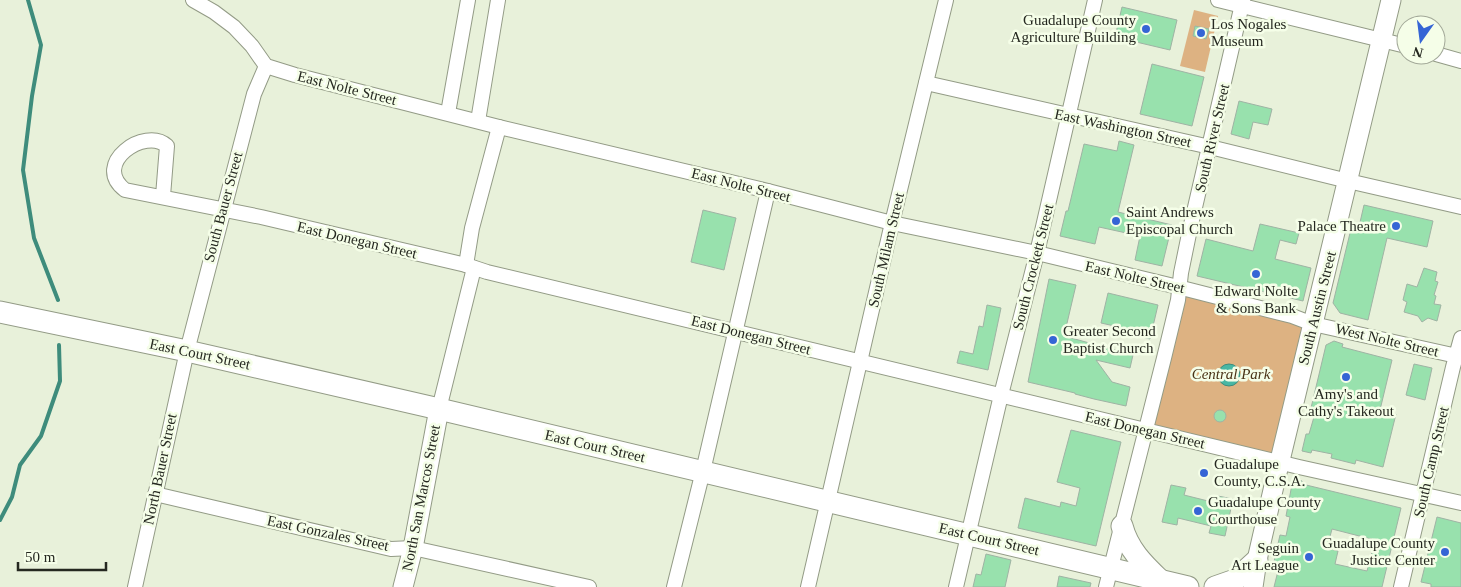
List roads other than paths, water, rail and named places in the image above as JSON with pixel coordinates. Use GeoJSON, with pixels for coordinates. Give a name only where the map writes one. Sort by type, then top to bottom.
{"type":"FeatureCollection","features":[{"type":"Feature","properties":{"kind":"main road","name":"South Austin Street"},"geometry":{"type":"LineString","coordinates":[[1253,587],[1257,560],[1279,462],[1391,0]]}},
{"type":"Feature","properties":{"kind":"main road","name":"East Court Street"},"geometry":{"type":"LineString","coordinates":[[0,312],[187,351],[968,534],[1109,578],[1160,580],[1188,587]]}},
{"type":"Feature","properties":{"kind":"main road","name":"North San Marcos Street"},"geometry":{"type":"LineString","coordinates":[[403,587],[439,409]]}},
{"type":"Feature","properties":{"kind":"main road"},"geometry":{"type":"LineString","coordinates":[[1122,526],[1125,539],[1135,554],[1160,580]]}},
{"type":"Feature","properties":{"kind":"main road"},"geometry":{"type":"LineString","coordinates":[[1215,587],[1236,580],[1257,560]]}},
{"type":"Feature","properties":{"kind":"street"},"geometry":{"type":"LineString","coordinates":[[192,0],[214,12],[234,27],[252,46],[266,66]]}},
{"type":"Feature","properties":{"kind":"street"},"geometry":{"type":"LineString","coordinates":[[448,113],[468,0]]}},
{"type":"Feature","properties":{"kind":"street"},"geometry":{"type":"LineString","coordinates":[[478,121],[498,0]]}},
{"type":"Feature","properties":{"kind":"street","name":"South Milam Street"},"geometry":{"type":"LineString","coordinates":[[808,587],[892,223],[946,0]]}},
{"type":"Feature","properties":{"kind":"street","name":"South Crockett Street"},"geometry":{"type":"LineString","coordinates":[[956,587],[1001,395],[1037,253],[1095,0]]}},
{"type":"Feature","properties":{"kind":"street"},"geometry":{"type":"LineString","coordinates":[[1218,0],[1242,3],[1396,44]]}},
{"type":"Feature","properties":{"kind":"street","name":"South River Street"},"geometry":{"type":"LineString","coordinates":[[1109,578],[1178,300],[1178,287],[1242,3]]}},
{"type":"Feature","properties":{"kind":"street"},"geometry":{"type":"LineString","coordinates":[[1446,57],[1461,61]]}},
{"type":"Feature","properties":{"kind":"street","name":"East Nolte Street"},"geometry":{"type":"LineString","coordinates":[[266,66],[499,127],[768,191],[892,223],[1037,253],[1178,287],[1292,316],[1313,324]]}},
{"type":"Feature","properties":{"kind":"street","name":"South Bauer Street"},"geometry":{"type":"LineString","coordinates":[[187,351],[222,210],[254,94],[266,66]]}},
{"type":"Feature","properties":{"kind":"street","name":"East Washington Street"},"geometry":{"type":"LineString","coordinates":[[926,83],[1068,114],[1461,207]]}},
{"type":"Feature","properties":{"kind":"street"},"geometry":{"type":"LineString","coordinates":[[439,409],[470,266],[472,228],[499,127]]}},
{"type":"Feature","properties":{"kind":"street"},"geometry":{"type":"LineString","coordinates":[[156,140],[163,142],[167,146],[163,196],[125,190],[117,184],[114,175],[114,164],[122,153],[142,142],[156,140]]}},
{"type":"Feature","properties":{"kind":"street"},"geometry":{"type":"LineString","coordinates":[[674,587],[768,191]]}},
{"type":"Feature","properties":{"kind":"street","name":"East Donegan Street"},"geometry":{"type":"LineString","coordinates":[[163,196],[470,266],[860,362],[1279,462],[1461,503]]}},
{"type":"Feature","properties":{"kind":"street","name":"West Nolte Street"},"geometry":{"type":"LineString","coordinates":[[1313,324],[1458,356]]}},
{"type":"Feature","properties":{"kind":"street","name":"South Camp Street"},"geometry":{"type":"LineString","coordinates":[[1401,587],[1461,338]]}},
{"type":"Feature","properties":{"kind":"street","name":"North Bauer Street"},"geometry":{"type":"LineString","coordinates":[[135,587],[187,351]]}},
{"type":"Feature","properties":{"kind":"street","name":"East Gonzales Street"},"geometry":{"type":"LineString","coordinates":[[155,494],[391,549],[412,548],[589,587]]}},
{"type":"Feature","properties":{"kind":"water"},"geometry":{"type":"Polygon","coordinates":[[[1229,364],[1239,371],[1240,375],[1233,385],[1229,386],[1219,379],[1218,375],[1225,365],[1229,364]]]}},
{"type":"Feature","properties":{"kind":"waterway"},"geometry":{"type":"LineString","coordinates":[[28,0],[41,45],[32,96],[23,170],[34,238],[58,300]]}},
{"type":"Feature","properties":{"kind":"waterway"},"geometry":{"type":"LineString","coordinates":[[0,520],[12,497],[20,465],[41,436],[60,381],[59,345]]}},
{"type":"Feature","properties":{"kind":"place","name":"Guadalupe County Agriculture Building"},"geometry":{"type":"Point","coordinates":[1146,29]}},
{"type":"Feature","properties":{"kind":"place","name":"Los Nogales Museum"},"geometry":{"type":"Point","coordinates":[1201,33]}},
{"type":"Feature","properties":{"kind":"place","name":"Saint Andrews Episcopal Church"},"geometry":{"type":"Point","coordinates":[1116,221]}},
{"type":"Feature","properties":{"kind":"place","name":"Palace Theatre"},"geometry":{"type":"Point","coordinates":[1396,226]}},
{"type":"Feature","properties":{"kind":"place","name":"Edward Nolte & Sons Bank"},"geometry":{"type":"Point","coordinates":[1256,274]}},
{"type":"Feature","properties":{"kind":"place","name":"Greater Second Baptist Church"},"geometry":{"type":"Point","coordinates":[1053,340]}},
{"type":"Feature","properties":{"kind":"place","name":"Amy's and Cathy's Takeout"},"geometry":{"type":"Point","coordinates":[1346,377]}},
{"type":"Feature","properties":{"kind":"place","name":"Guadalupe County, C.S.A."},"geometry":{"type":"Point","coordinates":[1204,473]}},
{"type":"Feature","properties":{"kind":"place","name":"Guadalupe County Courthouse"},"geometry":{"type":"Point","coordinates":[1198,511]}},
{"type":"Feature","properties":{"kind":"place","name":"Guadalupe County Justice Center"},"geometry":{"type":"Point","coordinates":[1445,552]}},
{"type":"Feature","properties":{"kind":"place","name":"Seguin Art League"},"geometry":{"type":"Point","coordinates":[1309,557]}},
{"type":"Feature","properties":{"kind":"park label","name":"Central Park"},"geometry":{"type":"Point","coordinates":[1231,374]}}]}
